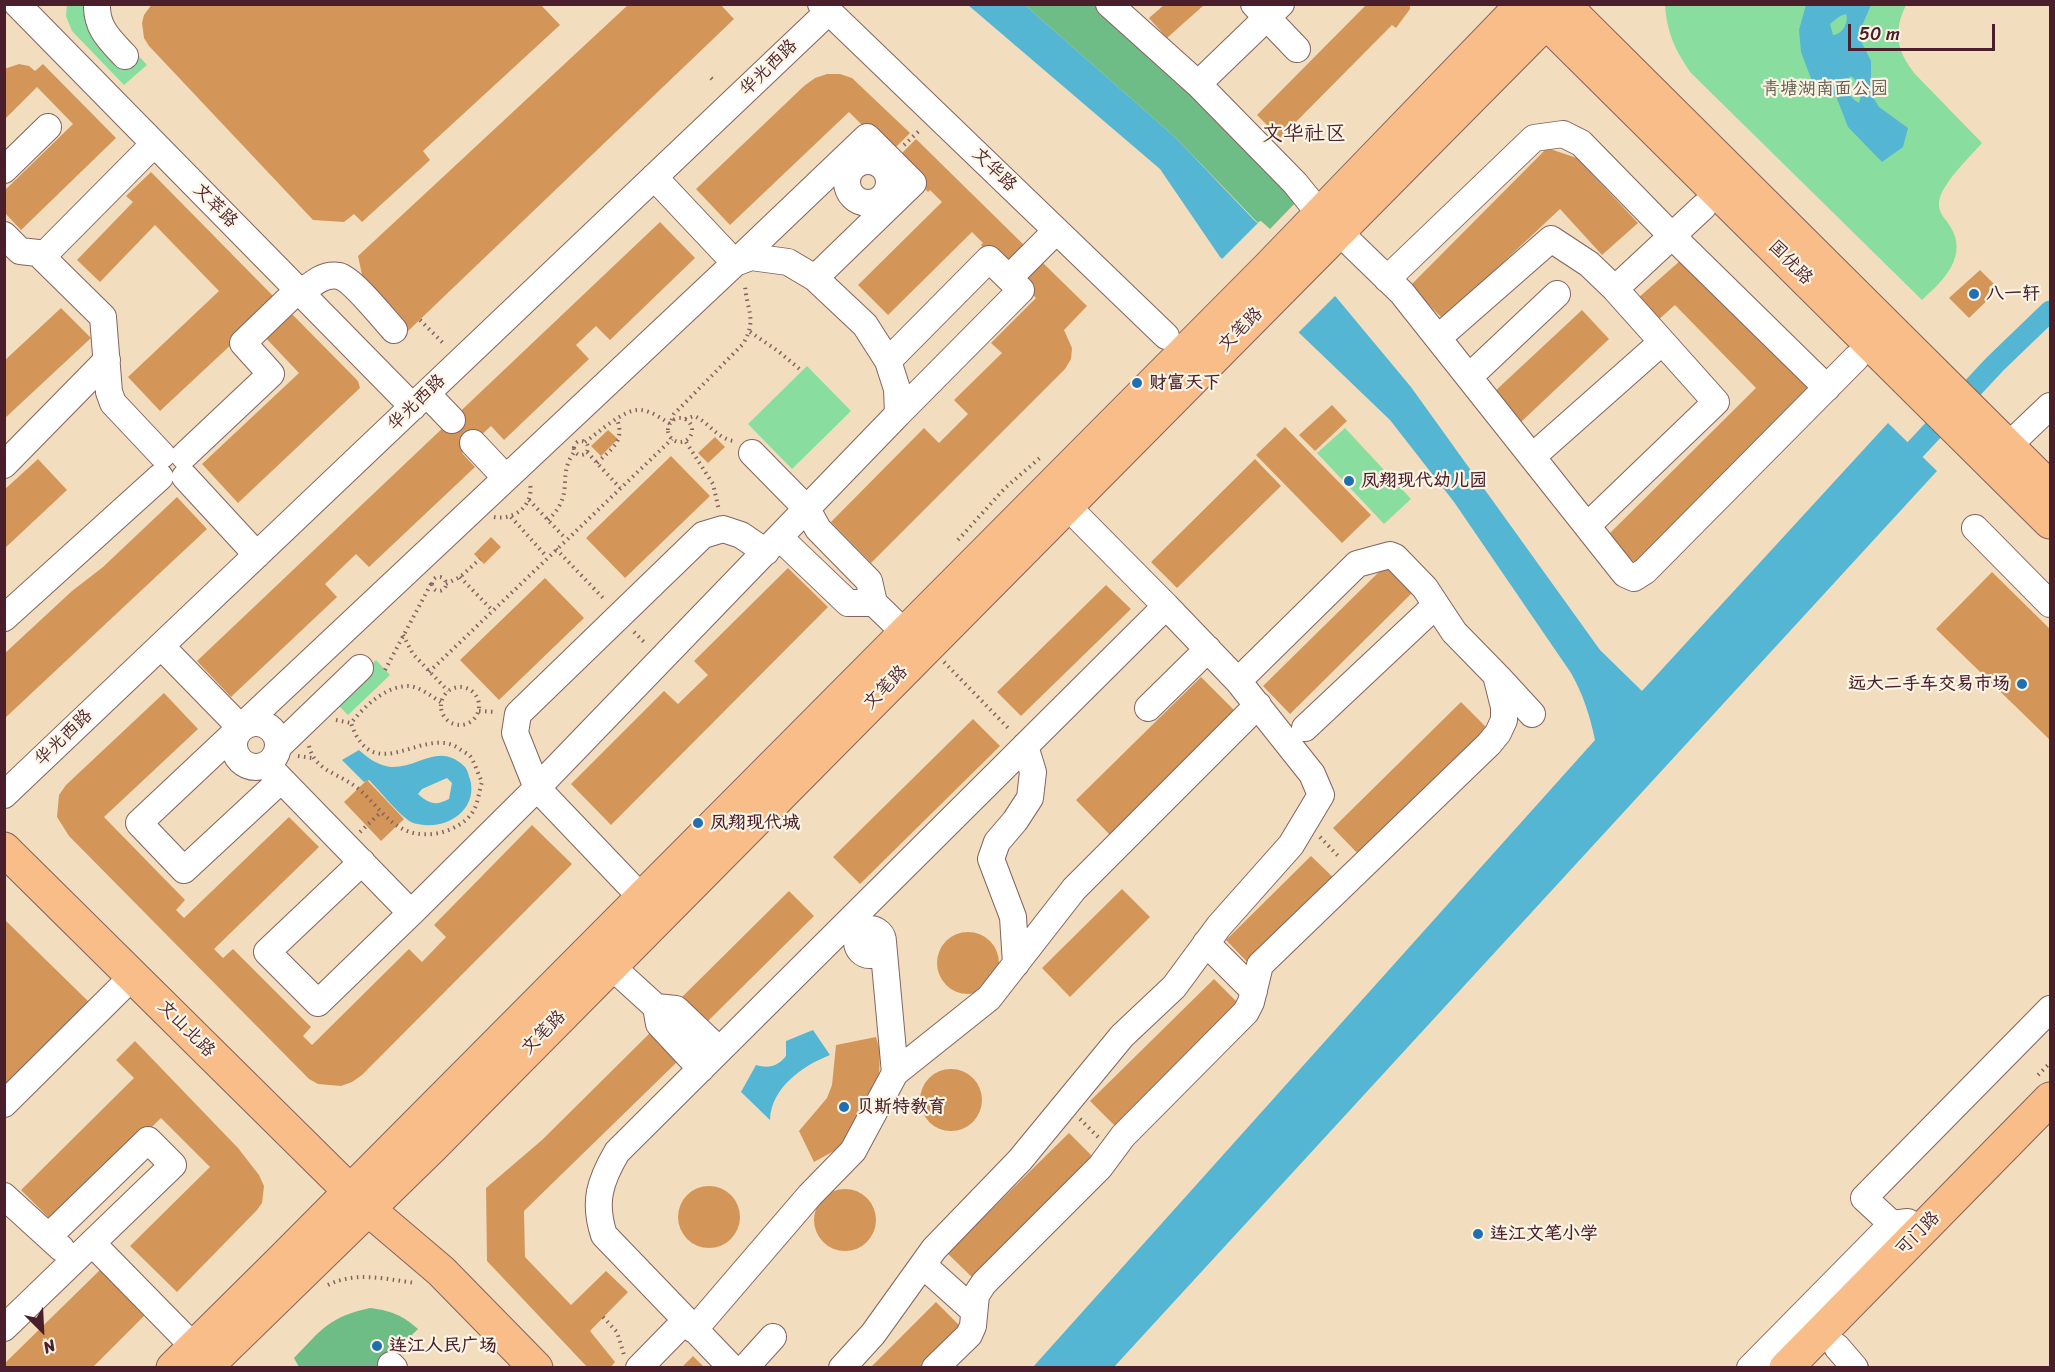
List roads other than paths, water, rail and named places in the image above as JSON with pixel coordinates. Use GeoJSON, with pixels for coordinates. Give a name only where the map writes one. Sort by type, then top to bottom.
{"type":"FeatureCollection","features":[{"type":"Feature","properties":{"kind":"main road","name":"文笔路"},"geometry":{"type":"LineString","coordinates":[[191,1361],[359,1200],[611,966],[917,639],[1112,408],[1329,223],[1548,7]]}},
{"type":"Feature","properties":{"kind":"main road","name":"国优路"},"geometry":{"type":"LineString","coordinates":[[1548,7],[1970,425],[2050,522]]}},
{"type":"Feature","properties":{"kind":"main road","name":"文笔路"},"geometry":{"type":"LineString","coordinates":[[359,1200],[642,898],[762,760],[917,639],[1067,506],[1270,273]]}},
{"type":"Feature","properties":{"kind":"main road","name":"国优路"},"geometry":{"type":"LineString","coordinates":[[1970,425],[2008,446],[2050,488]]}},
{"type":"Feature","properties":{"kind":"main road","name":"文山北路"},"geometry":{"type":"LineString","coordinates":[[4,849],[359,1200],[441,1271],[536,1368]]}},
{"type":"Feature","properties":{"kind":"main road","name":"可门路"},"geometry":{"type":"LineString","coordinates":[[1786,1368],[2050,1100]]}},
{"type":"Feature","properties":{"kind":"main road","name":"可门路"},"geometry":{"type":"LineString","coordinates":[[1836,1361],[2050,1130]]}},
{"type":"Feature","properties":{"kind":"main road","name":"文山北路"},"geometry":{"type":"LineString","coordinates":[[359,1200],[427,1284],[509,1368]]}},
{"type":"Feature","properties":{"kind":"street","name":"文萃路"},"geometry":{"type":"LineString","coordinates":[[17,4],[300,292],[420,400],[452,420]]}},
{"type":"Feature","properties":{"kind":"street"},"geometry":{"type":"LineString","coordinates":[[97,4],[96,16],[102,31],[125,56]]}},
{"type":"Feature","properties":{"kind":"street"},"geometry":{"type":"LineString","coordinates":[[1109,4],[1198,84],[1295,183],[1329,223],[1402,292],[1625,574],[1634,578],[1645,572],[1856,358]]}},
{"type":"Feature","properties":{"kind":"street","name":"华光西路"},"geometry":{"type":"LineString","coordinates":[[4,795],[654,177],[825,8]]}},
{"type":"Feature","properties":{"kind":"street","name":"文华路"},"geometry":{"type":"LineString","coordinates":[[825,8],[1166,336]]}},
{"type":"Feature","properties":{"kind":"street"},"geometry":{"type":"LineString","coordinates":[[1198,84],[1267,9],[1296,49]]}},
{"type":"Feature","properties":{"kind":"street"},"geometry":{"type":"LineString","coordinates":[[4,170],[48,127]]}},
{"type":"Feature","properties":{"kind":"street"},"geometry":{"type":"LineString","coordinates":[[1388,279],[1534,138],[1563,135],[1581,143],[1672,236],[1827,387]]}},
{"type":"Feature","properties":{"kind":"street"},"geometry":{"type":"LineString","coordinates":[[373,669],[275,764],[184,870],[139,823],[506,478],[849,163],[867,137],[886,163],[913,183],[886,201],[814,278]]}},
{"type":"Feature","properties":{"kind":"street"},"geometry":{"type":"LineString","coordinates":[[42,257],[154,144]]}},
{"type":"Feature","properties":{"kind":"street"},"geometry":{"type":"LineString","coordinates":[[849,163],[848,188],[856,200],[870,203],[886,201]]}},
{"type":"Feature","properties":{"kind":"street"},"geometry":{"type":"LineString","coordinates":[[654,177],[743,260],[788,262],[814,278],[865,325],[888,361],[897,389],[898,414]]}},
{"type":"Feature","properties":{"kind":"street"},"geometry":{"type":"LineString","coordinates":[[1616,288],[1703,207]]}},
{"type":"Feature","properties":{"kind":"street"},"geometry":{"type":"LineString","coordinates":[[1009,278],[1056,231]]}},
{"type":"Feature","properties":{"kind":"street"},"geometry":{"type":"LineString","coordinates":[[4,235],[20,251],[38,253],[103,317],[108,392],[113,403],[257,555]]}},
{"type":"Feature","properties":{"kind":"street"},"geometry":{"type":"LineString","coordinates":[[1438,338],[1551,239],[1589,264],[1616,288],[1716,402],[1587,526]]}},
{"type":"Feature","properties":{"kind":"street"},"geometry":{"type":"LineString","coordinates":[[362,862],[267,952],[318,1003],[537,788],[1021,290],[988,259],[888,361]]}},
{"type":"Feature","properties":{"kind":"street"},"geometry":{"type":"LineString","coordinates":[[4,618],[173,466],[271,374],[243,343],[300,292],[322,278],[339,276],[350,283],[394,330]]}},
{"type":"Feature","properties":{"kind":"street"},"geometry":{"type":"LineString","coordinates":[[1469,377],[1557,294]]}},
{"type":"Feature","properties":{"kind":"street"},"geometry":{"type":"LineString","coordinates":[[1532,457],[1662,342]]}},
{"type":"Feature","properties":{"kind":"street"},"geometry":{"type":"LineString","coordinates":[[4,465],[107,360]]}},
{"type":"Feature","properties":{"kind":"street"},"geometry":{"type":"LineString","coordinates":[[2008,446],[2050,406]]}},
{"type":"Feature","properties":{"kind":"street"},"geometry":{"type":"LineString","coordinates":[[473,443],[506,478]]}},
{"type":"Feature","properties":{"kind":"street"},"geometry":{"type":"LineString","coordinates":[[746,446],[807,509],[818,529],[869,581],[874,603],[917,639]]}},
{"type":"Feature","properties":{"kind":"street"},"geometry":{"type":"LineString","coordinates":[[842,1368],[873,1335],[934,1250],[1020,1160],[1122,1036],[1174,987],[1206,943],[1291,845],[1321,795],[1312,774],[1238,681],[1067,506]]}},
{"type":"Feature","properties":{"kind":"street"},"geometry":{"type":"LineString","coordinates":[[1975,528],[2050,604]]}},
{"type":"Feature","properties":{"kind":"street"},"geometry":{"type":"LineString","coordinates":[[642,898],[537,788],[515,733],[518,714],[703,535],[723,529],[773,545],[848,603],[874,603]]}},
{"type":"Feature","properties":{"kind":"street"},"geometry":{"type":"LineString","coordinates":[[1238,681],[1357,564],[1390,555],[1395,557],[1425,588],[1454,632],[1532,714]]}},
{"type":"Feature","properties":{"kind":"street"},"geometry":{"type":"LineString","coordinates":[[1305,728],[1436,605]]}},
{"type":"Feature","properties":{"kind":"street"},"geometry":{"type":"LineString","coordinates":[[732,1368],[604,1234],[600,1224],[597,1198],[606,1170],[617,1152],[719,1050],[864,932],[1025,746],[1166,606]]}},
{"type":"Feature","properties":{"kind":"street"},"geometry":{"type":"LineString","coordinates":[[161,646],[241,728]]}},
{"type":"Feature","properties":{"kind":"street"},"geometry":{"type":"LineString","coordinates":[[1149,708],[1208,649]]}},
{"type":"Feature","properties":{"kind":"street"},"geometry":{"type":"LineString","coordinates":[[935,1368],[969,1335],[973,1326],[976,1295],[984,1283],[1100,1167],[1111,1151],[1245,1012],[1254,991],[1260,965],[1498,733],[1503,720],[1504,707],[1496,675]]}},
{"type":"Feature","properties":{"kind":"street"},"geometry":{"type":"LineString","coordinates":[[633,1364],[690,1325],[853,1151],[895,1073],[989,998],[1074,889],[1258,705]]}},
{"type":"Feature","properties":{"kind":"street"},"geometry":{"type":"LineString","coordinates":[[275,764],[252,767],[240,761],[233,748],[241,728],[262,723],[274,732],[275,764],[362,862],[411,913]]}},
{"type":"Feature","properties":{"kind":"street"},"geometry":{"type":"LineString","coordinates":[[1016,964],[1013,917],[991,859],[997,842],[1015,821],[1030,798],[1033,772],[1025,746]]}},
{"type":"Feature","properties":{"kind":"street"},"geometry":{"type":"LineString","coordinates":[[864,932],[895,1073]]}},
{"type":"Feature","properties":{"kind":"street"},"geometry":{"type":"LineString","coordinates":[[1206,943],[1254,991]]}},
{"type":"Feature","properties":{"kind":"street"},"geometry":{"type":"LineString","coordinates":[[611,966],[656,1007],[676,1009],[719,1050]]}},
{"type":"Feature","properties":{"kind":"street"},"geometry":{"type":"LineString","coordinates":[[4,1104],[133,976]]}},
{"type":"Feature","properties":{"kind":"street"},"geometry":{"type":"LineString","coordinates":[[656,1007],[659,1024],[700,1069]]}},
{"type":"Feature","properties":{"kind":"street"},"geometry":{"type":"LineString","coordinates":[[1892,1224],[1864,1198],[2050,1009]]}},
{"type":"Feature","properties":{"kind":"street"},"geometry":{"type":"LineString","coordinates":[[4,1328],[173,1165],[148,1140],[49,1236]]}},
{"type":"Feature","properties":{"kind":"street"},"geometry":{"type":"LineString","coordinates":[[4,1196],[73,1261]]}},
{"type":"Feature","properties":{"kind":"street"},"geometry":{"type":"LineString","coordinates":[[1750,1368],[1892,1224],[1932,1220]]}},
{"type":"Feature","properties":{"kind":"street"},"geometry":{"type":"LineString","coordinates":[[92,1243],[191,1361]]}},
{"type":"Feature","properties":{"kind":"street"},"geometry":{"type":"LineString","coordinates":[[923,1264],[973,1310]]}},
{"type":"Feature","properties":{"kind":"street"},"geometry":{"type":"LineString","coordinates":[[745,1368],[773,1337]]}},
{"type":"Feature","properties":{"kind":"water"},"geometry":{"type":"Polygon","coordinates":[[[968,5],[1025,5],[1176,138],[1254,220],[1336,297],[1411,387],[1600,650],[1642,691],[1888,423],[1937,471],[1114,1367],[1033,1367],[1595,740],[1586,705],[1571,673],[1454,502],[1390,420],[1220,257],[1160,169],[968,5]]]}},
{"type":"Feature","properties":{"kind":"water"},"geometry":{"type":"Polygon","coordinates":[[[1806,5],[1871,5],[1858,35],[1871,61],[1871,94],[1879,107],[1908,128],[1903,147],[1882,162],[1848,127],[1836,96],[1812,81],[1801,52],[1799,30],[1806,5]],[[1846,14],[1830,24],[1833,35],[1844,27],[1847,21],[1846,14]],[[1851,76],[1846,81],[1847,88],[1849,94],[1859,103],[1860,88],[1851,76]]]}},
{"type":"Feature","properties":{"kind":"water"},"geometry":{"type":"Polygon","coordinates":[[[359,750],[374,761],[391,767],[446,756],[455,759],[466,769],[470,779],[470,798],[466,807],[453,819],[434,825],[414,823],[401,814],[369,780],[364,782],[342,760],[359,750]],[[447,778],[422,789],[418,794],[429,802],[440,803],[449,799],[452,783],[447,778]]]}},
{"type":"Feature","properties":{"kind":"water"},"geometry":{"type":"Polygon","coordinates":[[[813,1030],[830,1055],[809,1065],[782,1088],[772,1108],[770,1120],[741,1092],[756,1065],[769,1067],[780,1062],[786,1056],[786,1041],[813,1030]]]}},
{"type":"Feature","properties":{"kind":"waterway"},"geometry":{"type":"LineString","coordinates":[[1896,470],[1995,364],[2050,311]]}},
{"type":"Feature","properties":{"kind":"place","name":"八一轩"},"geometry":{"type":"Point","coordinates":[1974,294]}},
{"type":"Feature","properties":{"kind":"place","name":"财富天下"},"geometry":{"type":"Point","coordinates":[1137,383]}},
{"type":"Feature","properties":{"kind":"place","name":"凤翔现代幼儿园"},"geometry":{"type":"Point","coordinates":[1349,481]}},
{"type":"Feature","properties":{"kind":"place","name":"远大二手车交易市场"},"geometry":{"type":"Point","coordinates":[2022,684]}},
{"type":"Feature","properties":{"kind":"place","name":"凤翔现代城"},"geometry":{"type":"Point","coordinates":[698,823]}},
{"type":"Feature","properties":{"kind":"place","name":"贝斯特教育"},"geometry":{"type":"Point","coordinates":[844,1107]}},
{"type":"Feature","properties":{"kind":"place","name":"连江文笔小学"},"geometry":{"type":"Point","coordinates":[1478,1234]}},
{"type":"Feature","properties":{"kind":"place","name":"连江人民广场"},"geometry":{"type":"Point","coordinates":[377,1346]}},
{"type":"Feature","properties":{"kind":"district","name":"文华社区"},"geometry":{"type":"Point","coordinates":[1304,135]}},
{"type":"Feature","properties":{"kind":"park label","name":"青塘湖南面公园"},"geometry":{"type":"Point","coordinates":[1825,89]}}]}
